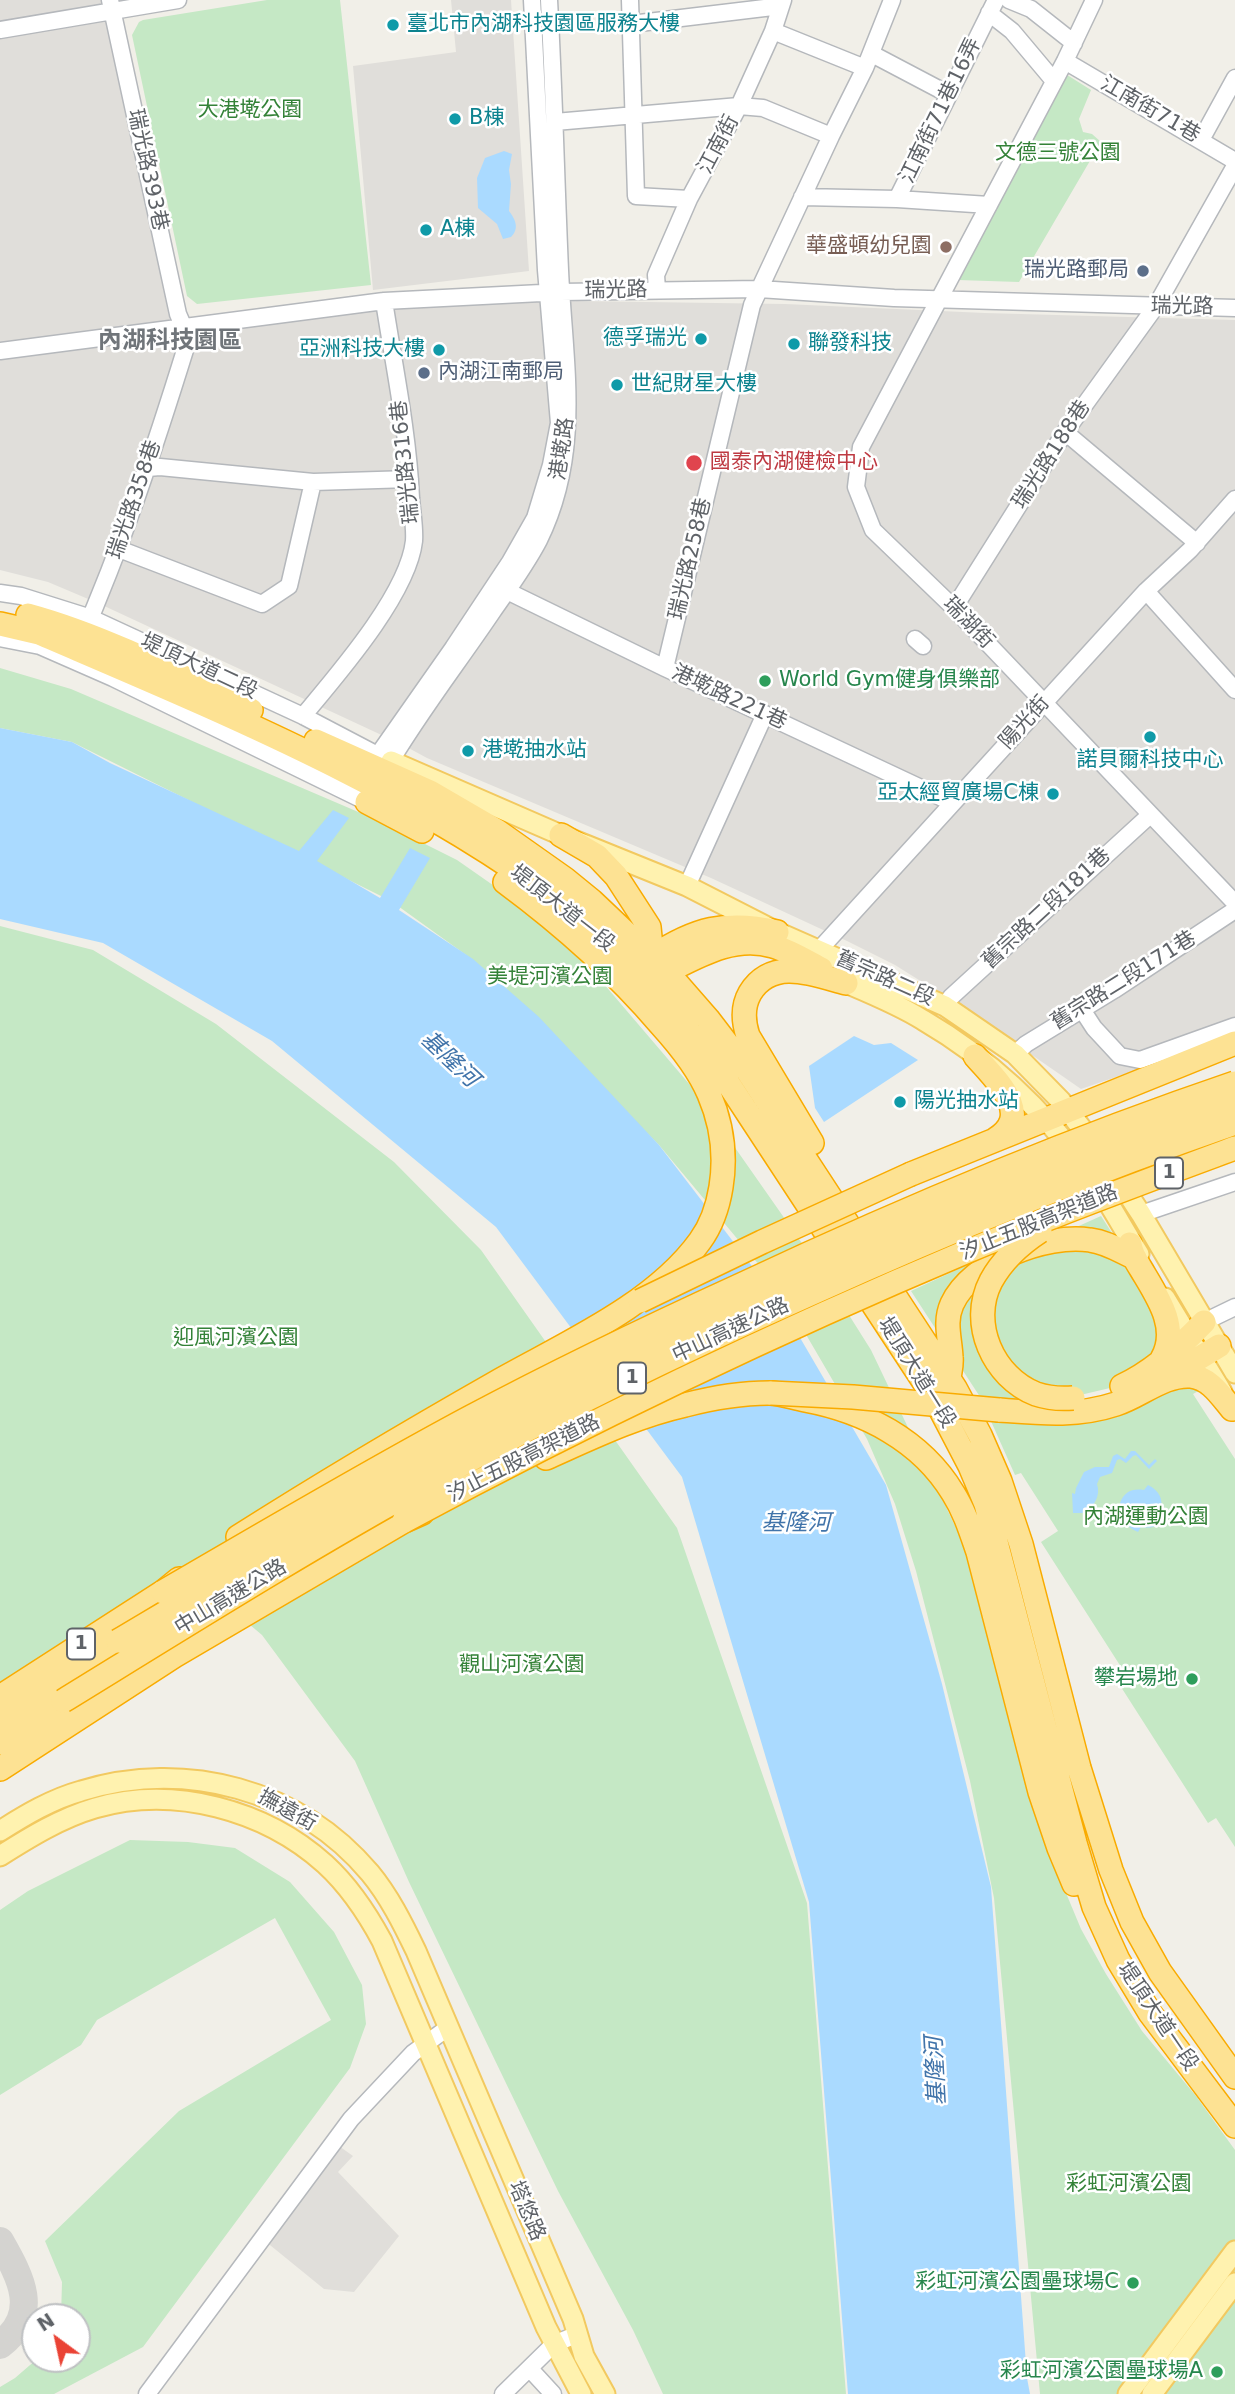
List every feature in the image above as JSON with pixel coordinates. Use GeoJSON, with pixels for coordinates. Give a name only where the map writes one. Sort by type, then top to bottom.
{"type":"FeatureCollection","features":[{"type":"Feature","properties":{"kind":"highway","name":"堤頂大道二段"},"geometry":{"type":"LineString","coordinates":[[0,608],[61,624],[79,646]]}},
{"type":"Feature","properties":{"kind":"highway","name":"堤頂大道二段"},"geometry":{"type":"LineString","coordinates":[[0,624],[79,646],[249,726],[372,778]]}},
{"type":"Feature","properties":{"kind":"highway"},"geometry":{"type":"LineString","coordinates":[[372,778],[470,858],[569,932],[618,978],[680,1046],[698,1072],[717,1115],[723,1148],[723,1174],[718,1202],[701,1240],[686,1258],[640,1301]]}},
{"type":"Feature","properties":{"kind":"highway","name":"堤頂大道一段"},"geometry":{"type":"LineString","coordinates":[[372,778],[429,792],[451,804],[531,854],[592,901],[655,970],[708,1019],[747,1070],[949,1378],[980,1435],[1000,1481],[1021,1544],[1079,1768],[1111,1870],[1126,1908],[1160,1972],[1235,2077]]}},
{"type":"Feature","properties":{"kind":"highway"},"geometry":{"type":"LineString","coordinates":[[561,835],[597,856],[616,876],[649,928],[655,970]]}},
{"type":"Feature","properties":{"kind":"highway"},"geometry":{"type":"LineString","coordinates":[[655,970],[676,941],[712,929],[739,926],[777,932]]}},
{"type":"Feature","properties":{"kind":"highway"},"geometry":{"type":"LineString","coordinates":[[655,970],[727,944],[746,941],[789,951],[846,983]]}},
{"type":"Feature","properties":{"kind":"highway","name":"堤頂大道一段"},"geometry":{"type":"LineString","coordinates":[[655,970],[695,1039],[727,1083],[934,1397],[970,1466],[986,1504],[1094,1907],[1118,1960],[1150,2013],[1235,2126]]}},
{"type":"Feature","properties":{"kind":"highway"},"geometry":{"type":"LineString","coordinates":[[846,983],[799,971],[776,972],[755,985],[748,996],[743,1018],[748,1036],[808,1134],[859,1241]]}},
{"type":"Feature","properties":{"kind":"highway"},"geometry":{"type":"LineString","coordinates":[[163,1592],[207,1556],[354,1464],[640,1301],[911,1174],[1235,1044]]}},
{"type":"Feature","properties":{"kind":"highway"},"geometry":{"type":"LineString","coordinates":[[975,1056],[1008,1097],[1014,1115],[1008,1129],[987,1144]]}},
{"type":"Feature","properties":{"kind":"highway","name":"1"},"geometry":{"type":"LineString","coordinates":[[0,1696],[163,1592],[355,1480],[461,1422],[804,1255],[949,1192],[1235,1083]]}},
{"type":"Feature","properties":{"kind":"highway","name":"中山高速公路"},"geometry":{"type":"LineString","coordinates":[[0,1720],[118,1642],[277,1545],[565,1389],[877,1241],[1088,1156],[1235,1102]]}},
{"type":"Feature","properties":{"kind":"highway","name":"中山高速公路"},"geometry":{"type":"LineString","coordinates":[[0,1743],[75,1693],[338,1533],[579,1403],[747,1322],[881,1262],[1004,1210],[1235,1123]]}},
{"type":"Feature","properties":{"kind":"highway","name":"汐止五股高架道路"},"geometry":{"type":"LineString","coordinates":[[0,1769],[174,1656],[404,1521],[664,1388],[970,1250],[1235,1148]]}},
{"type":"Feature","properties":{"kind":"highway"},"geometry":{"type":"LineString","coordinates":[[1103,1197],[1026,1240],[1005,1259],[990,1283],[982,1319],[994,1359],[1005,1374],[1036,1394],[1058,1399],[1073,1398],[1106,1392],[1125,1385],[1144,1375],[1162,1359],[1203,1341]]}},
{"type":"Feature","properties":{"kind":"highway"},"geometry":{"type":"LineString","coordinates":[[949,1378],[951,1358],[947,1332],[952,1305],[963,1287],[981,1269],[1019,1251],[1063,1240],[1081,1239],[1132,1248],[1165,1313],[1170,1338],[1162,1359]]}},
{"type":"Feature","properties":{"kind":"highway"},"geometry":{"type":"LineString","coordinates":[[1151,1388],[1203,1341]]}},
{"type":"Feature","properties":{"kind":"highway"},"geometry":{"type":"LineString","coordinates":[[404,1521],[595,1436],[649,1415],[704,1401],[771,1393],[1073,1414],[1118,1404],[1184,1376],[1201,1378],[1214,1388],[1233,1412]]}},
{"type":"Feature","properties":{"kind":"highway"},"geometry":{"type":"LineString","coordinates":[[771,1393],[859,1414],[888,1429],[915,1449],[953,1492],[967,1520],[978,1552],[1040,1792],[1059,1849],[1089,1913],[1118,1960]]}},
{"type":"Feature","properties":{"kind":"main road","name":"舊宗路二段"},"geometry":{"type":"LineString","coordinates":[[372,778],[561,835],[687,886],[777,932],[945,1006],[1015,1054],[1070,1111],[1141,1214],[1203,1341],[1233,1412]]}},
{"type":"Feature","properties":{"kind":"main road","name":"舊宗路二段"},"geometry":{"type":"LineString","coordinates":[[846,983],[921,1019],[975,1056],[1019,1091],[1047,1120],[1088,1172],[1132,1248],[1203,1341],[1235,1373]]}},
{"type":"Feature","properties":{"kind":"main road","name":"撫遠街"},"geometry":{"type":"LineString","coordinates":[[0,1831],[59,1798],[109,1783],[140,1778],[203,1780],[248,1790],[287,1806],[337,1840],[371,1874],[398,1915],[449,2027]]}},
{"type":"Feature","properties":{"kind":"main road","name":"撫遠街"},"geometry":{"type":"LineString","coordinates":[[0,1856],[49,1827],[96,1808],[118,1803],[193,1803],[230,1810],[245,1816],[279,1831],[304,1847],[349,1889],[368,1915],[382,1941],[427,2042]]}},
{"type":"Feature","properties":{"kind":"main road","name":"塔悠路"},"geometry":{"type":"LineString","coordinates":[[449,2027],[578,2334],[584,2356],[605,2394]]}},
{"type":"Feature","properties":{"kind":"main road","name":"塔悠路"},"geometry":{"type":"LineString","coordinates":[[427,2042],[554,2344],[581,2394]]}},
{"type":"Feature","properties":{"kind":"main road"},"geometry":{"type":"LineString","coordinates":[[1128,2394],[1235,2251]]}},
{"type":"Feature","properties":{"kind":"main road"},"geometry":{"type":"LineString","coordinates":[[1152,2394],[1235,2283]]}},
{"type":"Feature","properties":{"kind":"street"},"geometry":{"type":"LineString","coordinates":[[0,30],[111,5],[178,0]]}},
{"type":"Feature","properties":{"kind":"street","name":"港墘路"},"geometry":{"type":"LineString","coordinates":[[372,778],[507,591],[538,541],[554,502],[565,458],[569,398],[555,292],[532,0]]}},
{"type":"Feature","properties":{"kind":"street","name":"港墘路"},"geometry":{"type":"LineString","coordinates":[[372,778],[497,584],[535,518],[544,493],[559,423],[555,292],[555,122],[548,0]]}},
{"type":"Feature","properties":{"kind":"street"},"geometry":{"type":"LineString","coordinates":[[630,0],[636,196],[689,199]]}},
{"type":"Feature","properties":{"kind":"street","name":"瑞光路258巷"},"geometry":{"type":"LineString","coordinates":[[665,668],[752,305],[869,61],[892,0]]}},
{"type":"Feature","properties":{"kind":"street"},"geometry":{"type":"LineString","coordinates":[[1009,0],[1031,9],[1074,43]]}},
{"type":"Feature","properties":{"kind":"street"},"geometry":{"type":"LineString","coordinates":[[940,299],[1065,61],[1094,0]]}},
{"type":"Feature","properties":{"kind":"street"},"geometry":{"type":"LineString","coordinates":[[631,24],[782,3]]}},
{"type":"Feature","properties":{"kind":"street","name":"江南街"},"geometry":{"type":"LineString","coordinates":[[657,290],[656,275],[689,199],[739,106],[774,31],[782,3]]}},
{"type":"Feature","properties":{"kind":"street","name":"瑞光路393巷"},"geometry":{"type":"LineString","coordinates":[[111,5],[178,314],[184,328]]}},
{"type":"Feature","properties":{"kind":"street","name":"江南街71巷16弄"},"geometry":{"type":"LineString","coordinates":[[802,197],[897,199],[993,6],[1054,81]]}},
{"type":"Feature","properties":{"kind":"street"},"geometry":{"type":"LineString","coordinates":[[774,31],[869,61],[948,94]]}},
{"type":"Feature","properties":{"kind":"street","name":"江南街71巷"},"geometry":{"type":"LineString","coordinates":[[1065,61],[1235,160]]}},
{"type":"Feature","properties":{"kind":"street"},"geometry":{"type":"LineString","coordinates":[[1201,140],[1235,78]]}},
{"type":"Feature","properties":{"kind":"street"},"geometry":{"type":"LineString","coordinates":[[555,122],[739,106],[763,108],[831,136]]}},
{"type":"Feature","properties":{"kind":"street","name":"瑞光路188巷"},"geometry":{"type":"LineString","coordinates":[[954,608],[1065,432],[1156,306],[1235,166]]}},
{"type":"Feature","properties":{"kind":"street"},"geometry":{"type":"LineString","coordinates":[[897,199],[989,205]]}},
{"type":"Feature","properties":{"kind":"street","name":"瑞光路"},"geometry":{"type":"LineString","coordinates":[[0,351],[384,301],[555,292],[759,289],[894,298],[1235,308]]}},
{"type":"Feature","properties":{"kind":"street","name":"瑞湖街"},"geometry":{"type":"LineString","coordinates":[[940,299],[861,447],[856,487],[873,530],[954,608],[1235,903]]}},
{"type":"Feature","properties":{"kind":"street","name":"瑞光路316巷"},"geometry":{"type":"LineString","coordinates":[[303,716],[346,664],[389,603],[403,577],[414,541],[410,479],[384,301]]}},
{"type":"Feature","properties":{"kind":"street","name":"瑞光路358巷"},"geometry":{"type":"LineString","coordinates":[[79,646],[119,549],[148,468],[186,347],[184,328]]}},
{"type":"Feature","properties":{"kind":"street"},"geometry":{"type":"LineString","coordinates":[[1065,432],[1197,542]]}},
{"type":"Feature","properties":{"kind":"street"},"geometry":{"type":"LineString","coordinates":[[148,468],[313,482],[410,479]]}},
{"type":"Feature","properties":{"kind":"street"},"geometry":{"type":"LineString","coordinates":[[119,549],[262,604],[289,586],[313,482]]}},
{"type":"Feature","properties":{"kind":"street","name":"陽光街"},"geometry":{"type":"LineString","coordinates":[[819,950],[1146,591],[1197,542],[1235,499]]}},
{"type":"Feature","properties":{"kind":"street","name":"港墘路221巷"},"geometry":{"type":"LineString","coordinates":[[507,591],[953,803]]}},
{"type":"Feature","properties":{"kind":"street"},"geometry":{"type":"LineString","coordinates":[[1146,591],[1235,690]]}},
{"type":"Feature","properties":{"kind":"street","name":"堤頂大道二段"},"geometry":{"type":"LineString","coordinates":[[0,593],[21,596],[79,646]]}},
{"type":"Feature","properties":{"kind":"street","name":"堤頂大道二段"},"geometry":{"type":"LineString","coordinates":[[0,638],[40,646],[79,646],[303,716],[372,778]]}},
{"type":"Feature","properties":{"kind":"street"},"geometry":{"type":"LineString","coordinates":[[687,886],[765,715]]}},
{"type":"Feature","properties":{"kind":"street","name":"舊宗路二段181巷"},"geometry":{"type":"LineString","coordinates":[[945,1006],[951,997],[1150,815]]}},
{"type":"Feature","properties":{"kind":"street","name":"舊宗路二段171巷"},"geometry":{"type":"LineString","coordinates":[[1015,1054],[1081,1008],[1114,990],[1235,910]]}},
{"type":"Feature","properties":{"kind":"street"},"geometry":{"type":"LineString","coordinates":[[1081,1008],[1094,1028],[1120,1056],[1140,1060],[1235,1026]]}},
{"type":"Feature","properties":{"kind":"street"},"geometry":{"type":"LineString","coordinates":[[1141,1214],[1235,1182]]}},
{"type":"Feature","properties":{"kind":"street"},"geometry":{"type":"LineString","coordinates":[[1203,1341],[1235,1307]]}},
{"type":"Feature","properties":{"kind":"street"},"geometry":{"type":"LineString","coordinates":[[148,2394],[351,2119],[413,2053],[449,2027]]}},
{"type":"Feature","properties":{"kind":"street"},"geometry":{"type":"LineString","coordinates":[[503,2394],[554,2344],[578,2334]]}},
{"type":"Feature","properties":{"kind":"street"},"geometry":{"type":"LineString","coordinates":[[530,2369],[552,2394]]}},
{"type":"Feature","properties":{"kind":"shaded area","name":"內湖科技園區"},"geometry":{"type":"Polygon","coordinates":[[[0,0],[103,0],[172,330],[204,332],[413,305],[577,301],[785,304],[1235,320],[1235,1036],[1081,1089],[970,1012],[895,965],[847,941],[711,878],[427,758],[100,604],[48,582],[0,570],[0,0]]]}},
{"type":"Feature","properties":{"kind":"shaded area"},"geometry":{"type":"Polygon","coordinates":[[[451,0],[511,0],[529,271],[373,290],[353,66],[456,52],[451,0]]]}},
{"type":"Feature","properties":{"kind":"shaded area"},"geometry":{"type":"Polygon","coordinates":[[[339,2146],[353,2156],[338,2172],[399,2236],[354,2292],[324,2289],[265,2241],[339,2146]]]}},
{"type":"Feature","properties":{"kind":"green space","name":"大港墘公園"},"geometry":{"type":"Polygon","coordinates":[[[267,0],[340,0],[371,285],[197,304],[187,296],[132,35],[143,20],[267,0]]]}},
{"type":"Feature","properties":{"kind":"green space","name":"文德三號公園"},"geometry":{"type":"Polygon","coordinates":[[[1064,73],[1091,90],[1079,119],[1083,132],[1092,134],[1101,142],[1019,282],[958,280],[1064,73]]]}},
{"type":"Feature","properties":{"kind":"green space","name":"彩虹河濱公園"},"geometry":{"type":"Polygon","coordinates":[[[0,668],[71,689],[377,820],[457,860],[510,897],[580,956],[696,1092],[820,1269],[871,1350],[979,1576],[1056,1869],[1081,1929],[1142,2031],[1196,2096],[1235,2150],[1235,2394],[1040,2394],[994,1898],[970,1781],[916,1571],[895,1504],[867,1439],[780,1290],[659,1145],[473,960],[391,901],[72,742],[0,728],[0,668]]]}},
{"type":"Feature","properties":{"kind":"green space"},"geometry":{"type":"Polygon","coordinates":[[[0,926],[93,950],[216,1024],[394,1162],[481,1250],[677,1528],[807,1903],[846,2394],[663,2394],[633,2330],[558,2191],[409,1882],[355,1761],[262,1635],[243,1619],[0,1738],[0,926]]]}},
{"type":"Feature","properties":{"kind":"green space"},"geometry":{"type":"Polygon","coordinates":[[[1101,1216],[1159,1306],[1169,1327],[1140,1374],[1110,1388],[1076,1396],[1042,1392],[1008,1362],[994,1328],[993,1306],[1007,1273],[1041,1243],[1101,1216]]]}},
{"type":"Feature","properties":{"kind":"green space"},"geometry":{"type":"Polygon","coordinates":[[[1017,1242],[1003,1263],[986,1342],[1046,1401],[984,1403],[911,1291],[1017,1242]]]}},
{"type":"Feature","properties":{"kind":"green space","name":"內湖運動公園"},"geometry":{"type":"Polygon","coordinates":[[[1183,1382],[1202,1389],[1193,1394],[1235,1459],[1235,1847],[1216,1818],[1208,1823],[1121,1687],[1130,1681],[1041,1542],[1058,1531],[1021,1473],[1015,1475],[990,1419],[1084,1423],[1136,1409],[1183,1382]]]}},
{"type":"Feature","properties":{"kind":"green space"},"geometry":{"type":"Polygon","coordinates":[[[130,1840],[188,1842],[235,1848],[290,1882],[334,1932],[362,1985],[366,2024],[350,2068],[143,2347],[54,2394],[0,2394],[0,2387],[21,2373],[91,2373],[91,2303],[61,2303],[62,2282],[45,2241],[179,2111],[331,2020],[275,1918],[97,2020],[81,2045],[0,2095],[0,1910],[28,1891],[130,1840]]]}},
{"type":"Feature","properties":{"kind":"water"},"geometry":{"type":"Polygon","coordinates":[[[504,151],[512,154],[509,170],[509,211],[516,227],[511,237],[503,239],[497,224],[478,208],[477,178],[485,158],[504,151]]]}},
{"type":"Feature","properties":{"kind":"water","name":"基隆河"},"geometry":{"type":"Polygon","coordinates":[[[0,728],[72,742],[110,763],[299,851],[333,810],[349,818],[317,861],[380,898],[410,848],[430,858],[399,910],[473,959],[539,1017],[659,1145],[778,1300],[886,1485],[942,1684],[991,1887],[1030,2394],[848,2394],[809,1902],[682,1477],[496,1227],[272,1041],[103,943],[0,919],[0,728]]]}},
{"type":"Feature","properties":{"kind":"water"},"geometry":{"type":"Polygon","coordinates":[[[854,1036],[874,1045],[891,1043],[918,1060],[824,1122],[815,1108],[809,1066],[854,1036]]]}},
{"type":"Feature","properties":{"kind":"water"},"geometry":{"type":"Polygon","coordinates":[[[1131,1451],[1135,1451],[1149,1465],[1155,1459],[1157,1461],[1149,1469],[1136,1455],[1126,1463],[1117,1460],[1112,1473],[1100,1477],[1092,1507],[1086,1513],[1073,1513],[1072,1493],[1075,1494],[1084,1472],[1095,1467],[1109,1467],[1113,1456],[1117,1454],[1125,1459],[1131,1451]]]}},
{"type":"Feature","properties":{"kind":"water"},"geometry":{"type":"Polygon","coordinates":[[[1148,1485],[1158,1493],[1162,1503],[1161,1511],[1166,1514],[1159,1524],[1149,1528],[1141,1527],[1138,1532],[1126,1522],[1124,1507],[1120,1503],[1129,1492],[1144,1490],[1148,1485]]]}},
{"type":"Feature","properties":{"kind":"taxiway"},"geometry":{"type":"LineString","coordinates":[[0,2241],[15,2268],[24,2308],[13,2333],[0,2345]]}},
{"type":"Feature","properties":{"kind":"place","name":"臺北市內湖科技園區服務大樓"},"geometry":{"type":"Point","coordinates":[393,25]}},
{"type":"Feature","properties":{"kind":"place","name":"B棟"},"geometry":{"type":"Point","coordinates":[455,119]}},
{"type":"Feature","properties":{"kind":"place","name":"A棟"},"geometry":{"type":"Point","coordinates":[426,230]}},
{"type":"Feature","properties":{"kind":"place","name":"華盛頓幼兒園"},"geometry":{"type":"Point","coordinates":[946,247]}},
{"type":"Feature","properties":{"kind":"place","name":"瑞光路郵局"},"geometry":{"type":"Point","coordinates":[1143,271]}},
{"type":"Feature","properties":{"kind":"place","name":"德孚瑞光"},"geometry":{"type":"Point","coordinates":[701,339]}},
{"type":"Feature","properties":{"kind":"place","name":"聯發科技"},"geometry":{"type":"Point","coordinates":[794,344]}},
{"type":"Feature","properties":{"kind":"place","name":"亞洲科技大樓"},"geometry":{"type":"Point","coordinates":[439,350]}},
{"type":"Feature","properties":{"kind":"place","name":"內湖江南郵局"},"geometry":{"type":"Point","coordinates":[424,373]}},
{"type":"Feature","properties":{"kind":"place","name":"世紀財星大樓"},"geometry":{"type":"Point","coordinates":[617,385]}},
{"type":"Feature","properties":{"kind":"place","name":"國泰內湖健檢中心"},"geometry":{"type":"Point","coordinates":[694,463]}},
{"type":"Feature","properties":{"kind":"place","name":"World Gym健身俱樂部"},"geometry":{"type":"Point","coordinates":[765,681]}},
{"type":"Feature","properties":{"kind":"place","name":"諾貝爾科技中心"},"geometry":{"type":"Point","coordinates":[1150,737]}},
{"type":"Feature","properties":{"kind":"place","name":"港墘抽水站"},"geometry":{"type":"Point","coordinates":[468,751]}},
{"type":"Feature","properties":{"kind":"place","name":"亞太經貿廣場C棟"},"geometry":{"type":"Point","coordinates":[1053,794]}},
{"type":"Feature","properties":{"kind":"place","name":"陽光抽水站"},"geometry":{"type":"Point","coordinates":[900,1102]}},
{"type":"Feature","properties":{"kind":"place","name":"攀岩場地"},"geometry":{"type":"Point","coordinates":[1192,1679]}},
{"type":"Feature","properties":{"kind":"place","name":"彩虹河濱公園壘球場C"},"geometry":{"type":"Point","coordinates":[1133,2283]}},
{"type":"Feature","properties":{"kind":"place","name":"彩虹河濱公園壘球場A"},"geometry":{"type":"Point","coordinates":[1217,2372]}},
{"type":"Feature","properties":{"kind":"district","name":"內湖科技園區"},"geometry":{"type":"Point","coordinates":[170,342]}},
{"type":"Feature","properties":{"kind":"park label","name":"美堤河濱公園"},"geometry":{"type":"Point","coordinates":[550,978]}},
{"type":"Feature","properties":{"kind":"park label","name":"迎風河濱公園"},"geometry":{"type":"Point","coordinates":[236,1339]}},
{"type":"Feature","properties":{"kind":"park label","name":"觀山河濱公園"},"geometry":{"type":"Point","coordinates":[522,1666]}}]}
